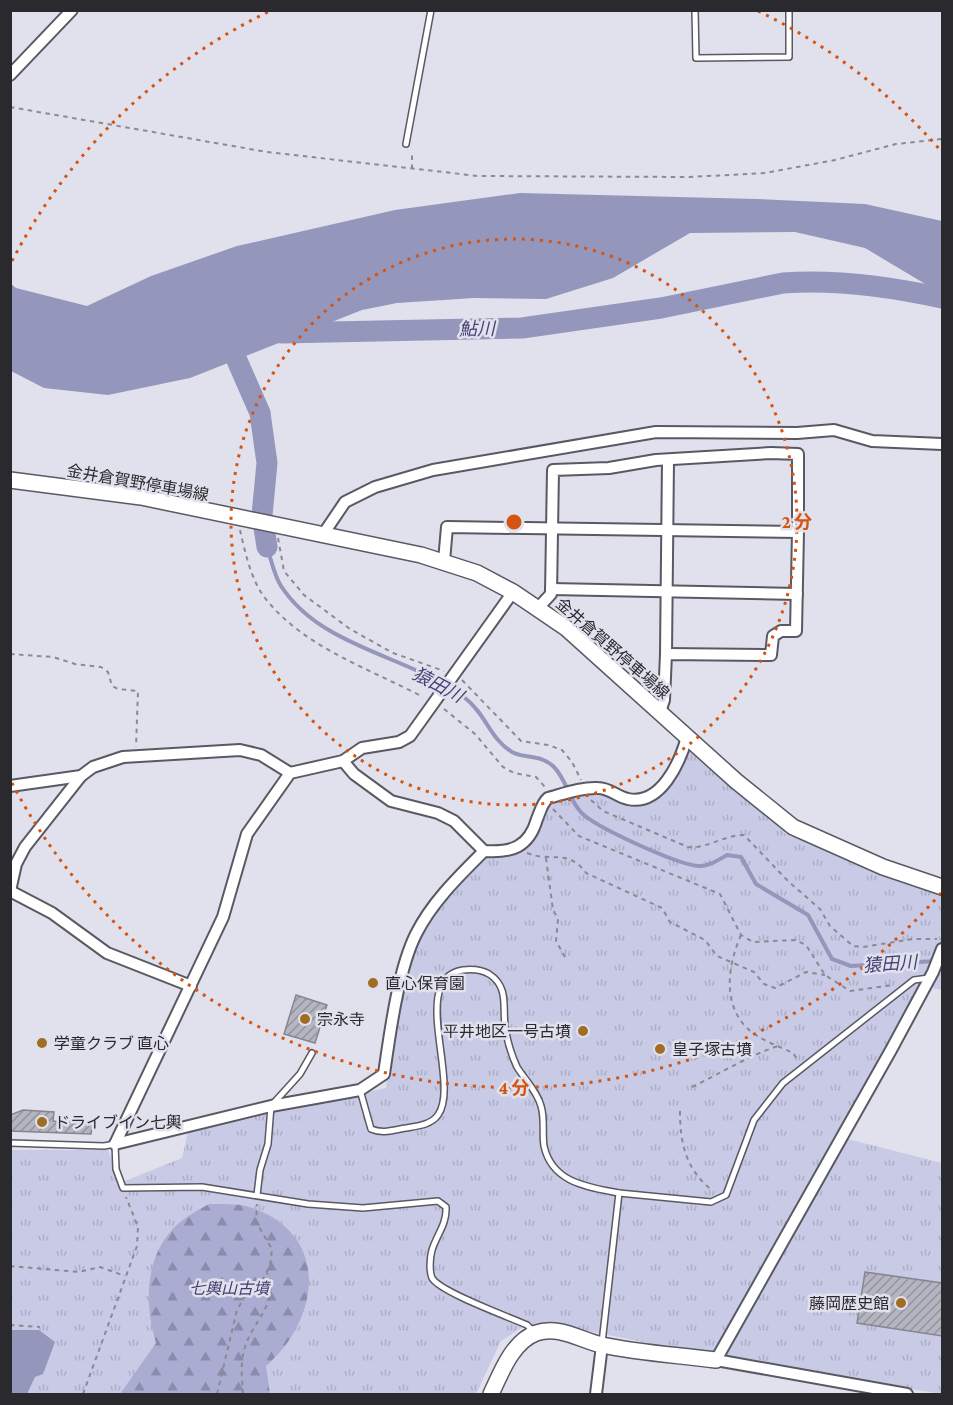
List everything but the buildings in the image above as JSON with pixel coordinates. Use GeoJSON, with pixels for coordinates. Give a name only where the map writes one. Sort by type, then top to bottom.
{"type":"FeatureCollection","features":[{"type":"Feature","properties":{"kind":"main road","name":"金井倉賀野停車場線"},"geometry":{"type":"LineString","coordinates":[[10,480],[141,497],[444,561],[513,592],[566,628],[772,812],[793,827],[883,867],[942,887]]}},
{"type":"Feature","properties":{"kind":"main road"},"geometry":{"type":"LineString","coordinates":[[491,1395],[514,1351],[535,1333],[558,1331],[602,1345],[716,1360]]}},
{"type":"Feature","properties":{"kind":"street"},"geometry":{"type":"LineString","coordinates":[[10,75],[72,10]]}},
{"type":"Feature","properties":{"kind":"street"},"geometry":{"type":"LineString","coordinates":[[322,536],[345,502],[375,487],[433,470],[656,432],[797,433],[834,430],[872,441],[942,444]]}},
{"type":"Feature","properties":{"kind":"street"},"geometry":{"type":"LineString","coordinates":[[538,608],[551,594],[553,470],[609,468],[668,460],[771,453],[798,454],[796,631],[781,631],[773,636],[771,655],[666,654]]}},
{"type":"Feature","properties":{"kind":"street"},"geometry":{"type":"LineString","coordinates":[[660,712],[664,700],[666,654],[668,460]]}},
{"type":"Feature","properties":{"kind":"street"},"geometry":{"type":"LineString","coordinates":[[444,561],[447,527],[798,532]]}},
{"type":"Feature","properties":{"kind":"street"},"geometry":{"type":"LineString","coordinates":[[551,589],[797,594]]}},
{"type":"Feature","properties":{"kind":"street"},"geometry":{"type":"LineString","coordinates":[[115,1144],[223,917],[248,834],[290,773],[343,761],[351,753],[362,748],[399,742],[410,736],[513,592]]}},
{"type":"Feature","properties":{"kind":"street"},"geometry":{"type":"LineString","coordinates":[[115,1144],[271,1106],[360,1090],[384,1074],[403,974],[416,934],[438,900],[484,851],[517,849],[526,843],[548,798],[583,790],[610,790],[626,799],[640,801],[674,772],[687,737]]}},
{"type":"Feature","properties":{"kind":"street"},"geometry":{"type":"LineString","coordinates":[[191,986],[107,953],[52,913],[10,891],[16,864],[25,847],[81,776],[107,760],[136,756],[240,750],[261,755],[290,773]]}},
{"type":"Feature","properties":{"kind":"street"},"geometry":{"type":"LineString","coordinates":[[343,761],[354,774],[391,801],[438,813],[454,821],[484,851]]}},
{"type":"Feature","properties":{"kind":"street"},"geometry":{"type":"LineString","coordinates":[[10,786],[81,776]]}},
{"type":"Feature","properties":{"kind":"street"},"geometry":{"type":"LineString","coordinates":[[907,1395],[716,1360],[932,975],[942,949]]}},
{"type":"Feature","properties":{"kind":"street"},"geometry":{"type":"LineString","coordinates":[[596,1395],[602,1345]]}},
{"type":"Feature","properties":{"kind":"lane"},"geometry":{"type":"LineString","coordinates":[[406,144],[431,10]]}},
{"type":"Feature","properties":{"kind":"lane"},"geometry":{"type":"LineString","coordinates":[[695,10],[696,58],[789,57],[789,10]]}},
{"type":"Feature","properties":{"kind":"lane"},"geometry":{"type":"LineString","coordinates":[[360,1090],[366,1121],[371,1129],[380,1132],[424,1125],[439,1114],[444,1096],[436,998],[444,980],[456,971],[472,969],[488,973],[500,983],[505,1029],[517,1066],[541,1104],[547,1156],[556,1172],[570,1181],[619,1193],[711,1202],[726,1195],[754,1120],[783,1083],[914,980],[932,975]]}},
{"type":"Feature","properties":{"kind":"lane"},"geometry":{"type":"LineString","coordinates":[[257,1195],[260,1170],[268,1144],[271,1106],[300,1074],[312,1053]]}},
{"type":"Feature","properties":{"kind":"lane"},"geometry":{"type":"LineString","coordinates":[[10,1143],[104,1146],[115,1144],[116,1169],[123,1188],[202,1187],[308,1204],[363,1208],[438,1201],[446,1206],[447,1218],[432,1251],[430,1271],[433,1280],[452,1293],[527,1325],[535,1333]]}},
{"type":"Feature","properties":{"kind":"lane"},"geometry":{"type":"LineString","coordinates":[[602,1345],[619,1193]]}},
{"type":"Feature","properties":{"kind":"path"},"geometry":{"type":"LineString","coordinates":[[10,107],[267,152],[478,176],[732,175],[791,169],[896,144],[942,139]]}},
{"type":"Feature","properties":{"kind":"path"},"geometry":{"type":"LineString","coordinates":[[242,519],[245,554],[264,596],[287,623],[313,641],[435,703],[475,734],[502,766],[514,772],[536,777],[545,787],[554,811],[579,836],[720,894],[741,935],[753,942],[795,940],[806,945],[825,975]]}},
{"type":"Feature","properties":{"kind":"path"},"geometry":{"type":"LineString","coordinates":[[276,526],[278,548],[284,571],[304,596],[350,629],[393,653],[455,674],[521,741],[548,745],[562,750],[579,774],[583,790],[603,811],[688,847],[699,848],[730,835],[744,835],[788,881],[820,909],[830,926],[853,945],[863,946],[913,939],[942,939]]}},
{"type":"Feature","properties":{"kind":"path"},"geometry":{"type":"LineString","coordinates":[[10,654],[53,657],[101,667],[108,672],[112,686],[117,689],[138,691],[136,756]]}},
{"type":"Feature","properties":{"kind":"path"},"geometry":{"type":"LineString","coordinates":[[517,849],[546,858],[566,856],[578,862],[586,873],[662,908],[670,922],[693,937],[705,940],[717,956],[754,972],[764,984],[775,988],[806,972],[825,975],[850,991],[877,989],[914,980]]}},
{"type":"Feature","properties":{"kind":"path"},"geometry":{"type":"LineString","coordinates":[[546,858],[553,910],[558,919],[556,941],[565,957]]}},
{"type":"Feature","properties":{"kind":"path"},"geometry":{"type":"LineString","coordinates":[[741,935],[731,963],[729,982],[739,1017],[748,1029],[793,1053],[804,1066]]}},
{"type":"Feature","properties":{"kind":"path"},"geometry":{"type":"LineString","coordinates":[[692,1087],[729,1070],[751,1056],[778,1046]]}},
{"type":"Feature","properties":{"kind":"path"},"geometry":{"type":"LineString","coordinates":[[680,1111],[680,1137],[688,1163],[699,1180],[722,1198]]}},
{"type":"Feature","properties":{"kind":"path"},"geometry":{"type":"LineString","coordinates":[[83,1395],[137,1246],[138,1227],[123,1188]]}},
{"type":"Feature","properties":{"kind":"path"},"geometry":{"type":"LineString","coordinates":[[217,1395],[237,1310],[244,1296],[258,1288],[267,1273],[272,1249],[256,1222],[257,1195]]}},
{"type":"Feature","properties":{"kind":"path"},"geometry":{"type":"LineString","coordinates":[[10,1266],[79,1272],[100,1266],[126,1277]]}},
{"type":"Feature","properties":{"kind":"path"},"geometry":{"type":"LineString","coordinates":[[243,1395],[244,1350],[250,1332],[267,1309],[272,1284],[267,1273]]}},
{"type":"Feature","properties":{"kind":"path"},"geometry":{"type":"LineString","coordinates":[[10,1325],[40,1327]]}},
{"type":"Feature","properties":{"kind":"green space"},"geometry":{"type":"Polygon","coordinates":[[[688,742],[787,835],[942,895],[940,936],[942,937],[942,990],[922,986],[836,1136],[942,1163],[942,1394],[733,1360],[553,1324],[521,1328],[501,1341],[476,1394],[11,1394],[11,1150],[108,1150],[120,1183],[182,1158],[188,1132],[386,1088],[393,1034],[418,934],[440,901],[484,855],[499,856],[520,850],[533,834],[549,800],[596,790],[620,803],[641,806],[668,787],[688,742]]]}},
{"type":"Feature","properties":{"kind":"green space","name":"七輿山古墳"},"geometry":{"type":"Polygon","coordinates":[[[209,1204],[250,1207],[280,1222],[297,1240],[306,1260],[309,1282],[306,1305],[297,1327],[284,1348],[266,1366],[270,1394],[120,1394],[156,1343],[150,1315],[149,1285],[151,1271],[162,1243],[175,1227],[209,1204]]]}},
{"type":"Feature","properties":{"kind":"shaded area"},"geometry":{"type":"Polygon","coordinates":[[[520,193],[865,204],[942,221],[942,294],[865,248],[795,232],[690,233],[613,278],[546,299],[474,298],[397,303],[362,310],[190,378],[108,395],[44,388],[11,371],[11,284],[16,288],[87,306],[151,276],[237,246],[395,210],[520,193]]]}},
{"type":"Feature","properties":{"kind":"shaded area"},"geometry":{"type":"Polygon","coordinates":[[[11,1330],[39,1330],[55,1342],[43,1374],[35,1377],[27,1394],[11,1394],[11,1330]]]}},
{"type":"Feature","properties":{"kind":"waterway","name":"鮎川"},"geometry":{"type":"LineString","coordinates":[[281,333],[522,328],[661,308],[783,283],[823,282],[863,285],[942,298]]}},
{"type":"Feature","properties":{"kind":"waterway","name":"猿田川"},"geometry":{"type":"LineString","coordinates":[[230,335],[232,349],[260,413],[267,463],[262,515],[267,547]]}},
{"type":"Feature","properties":{"kind":"waterway","name":"猿田川"},"geometry":{"type":"LineString","coordinates":[[267,547],[281,586],[298,607],[319,624],[342,638],[443,683],[465,698],[478,711],[505,747],[517,754],[544,760],[554,767],[580,811],[594,822],[640,846],[688,864],[702,866],[727,855],[741,857],[756,884],[808,915],[832,959],[851,966],[936,961]]}},
{"type":"Feature","properties":{"kind":"place","name":"直心保育園"},"geometry":{"type":"Point","coordinates":[373,983]}},
{"type":"Feature","properties":{"kind":"place","name":"宗永寺"},"geometry":{"type":"Point","coordinates":[305,1019]}},
{"type":"Feature","properties":{"kind":"place","name":"平井地区一号古墳"},"geometry":{"type":"Point","coordinates":[583,1031]}},
{"type":"Feature","properties":{"kind":"place","name":"学童クラブ 直心"},"geometry":{"type":"Point","coordinates":[42,1043]}},
{"type":"Feature","properties":{"kind":"place","name":"皇子塚古墳"},"geometry":{"type":"Point","coordinates":[660,1049]}},
{"type":"Feature","properties":{"kind":"place","name":"ドライブイン七輿"},"geometry":{"type":"Point","coordinates":[42,1122]}},
{"type":"Feature","properties":{"kind":"place","name":"藤岡歴史館"},"geometry":{"type":"Point","coordinates":[901,1303]}}]}
